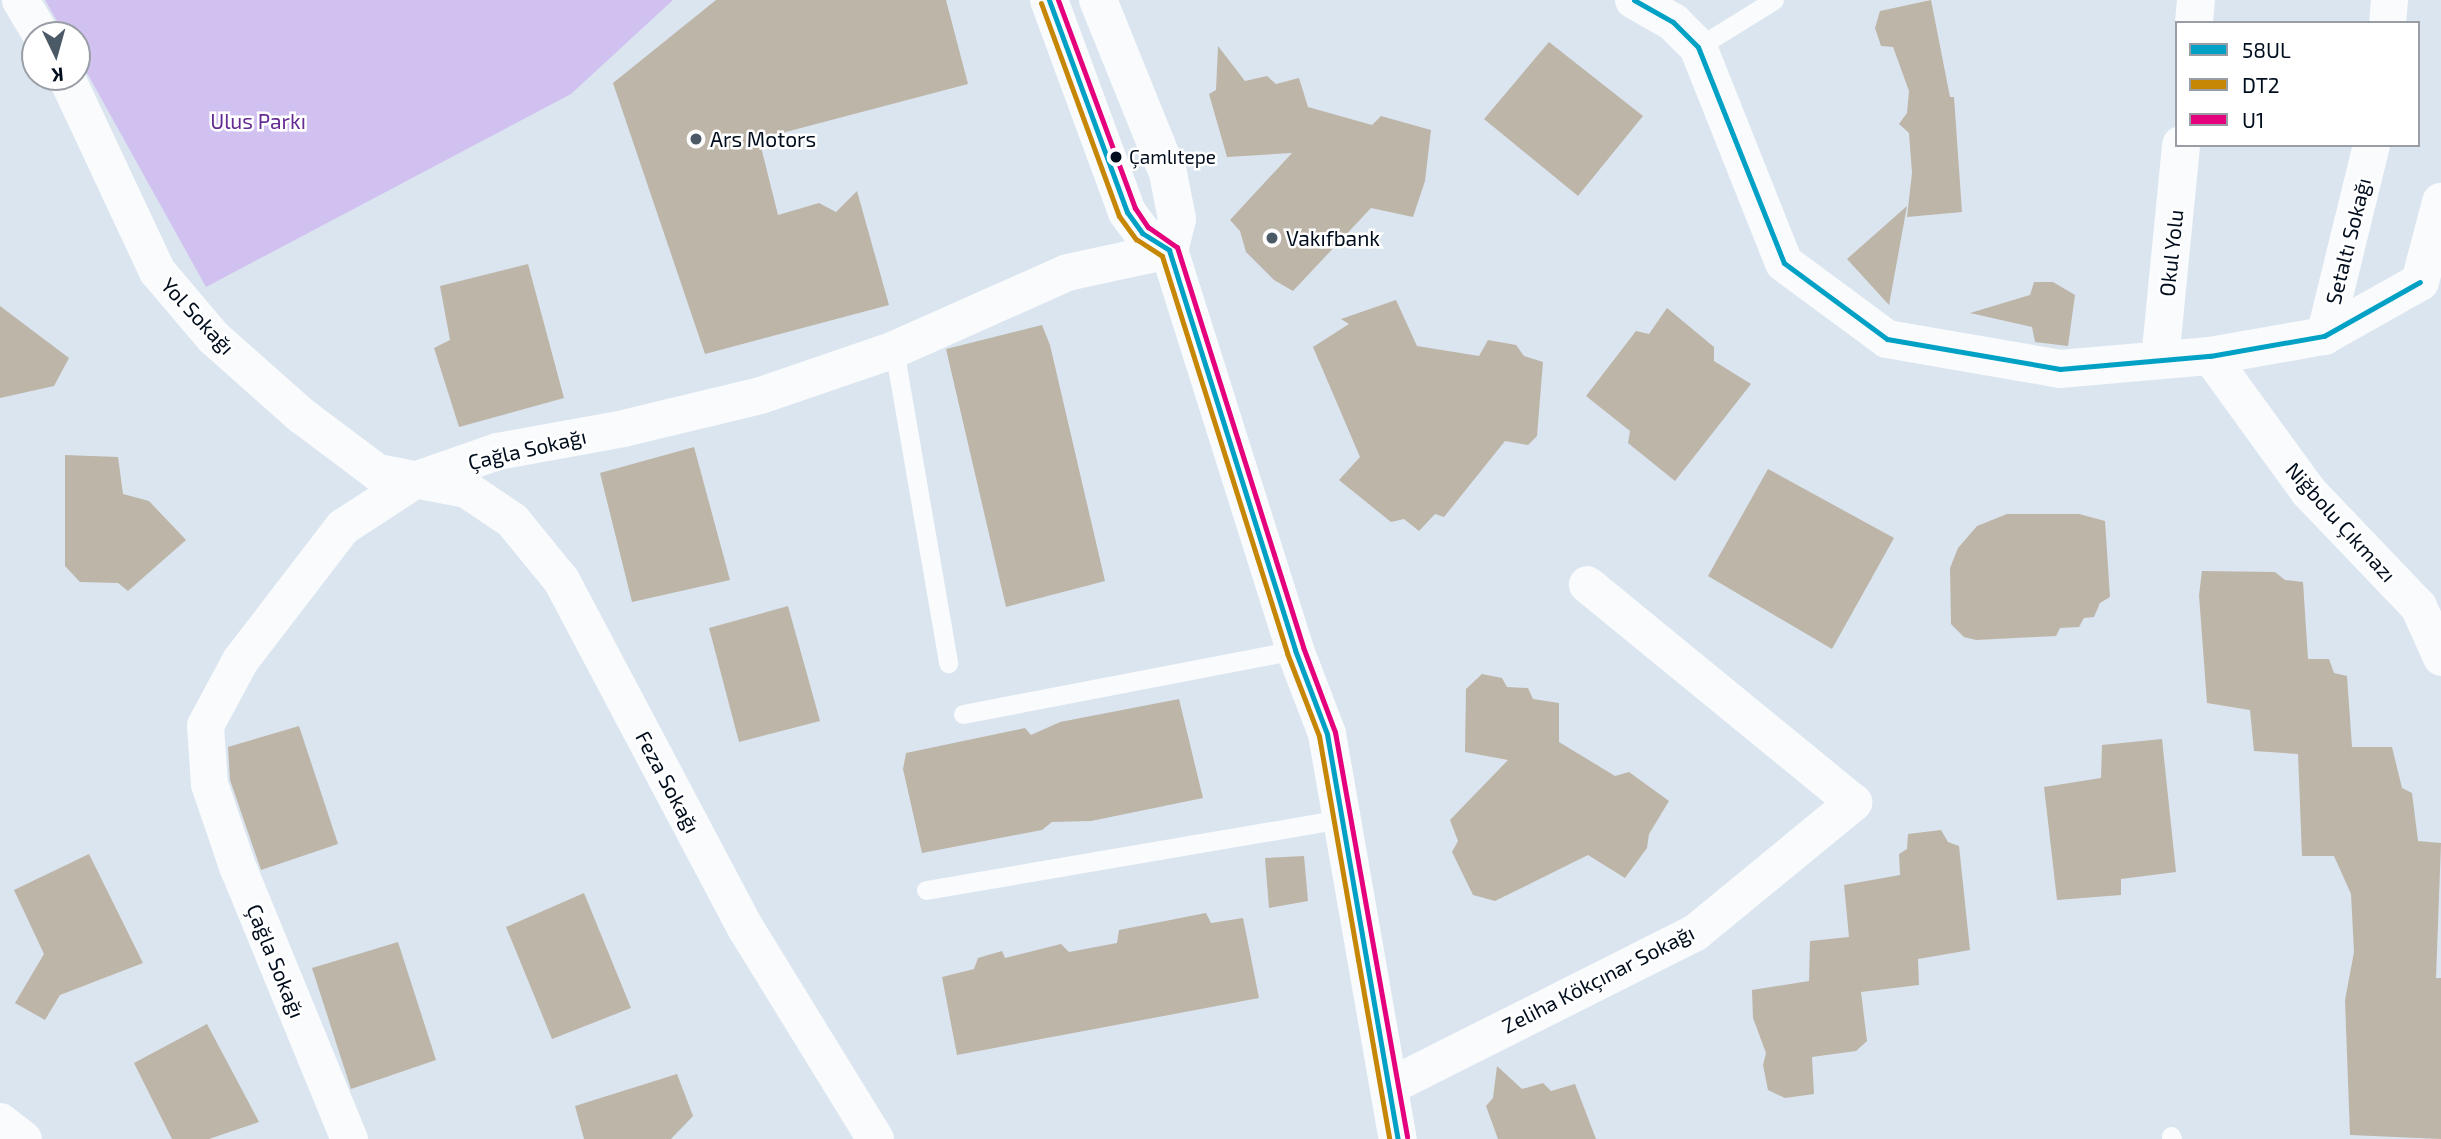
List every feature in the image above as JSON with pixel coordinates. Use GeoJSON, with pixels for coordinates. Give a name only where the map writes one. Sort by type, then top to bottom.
{"type":"FeatureCollection","features":[{"type":"Feature","properties":{"kind":"main road"},"geometry":{"type":"LineString","coordinates":[[1048,0],[1127,212],[1142,233],[1169,250]]}},
{"type":"Feature","properties":{"kind":"main road"},"geometry":{"type":"LineString","coordinates":[[1098,0],[1168,173],[1177,219],[1169,250],[1295,650],[1327,734],[1398,1139]]}},
{"type":"Feature","properties":{"kind":"main road"},"geometry":{"type":"LineString","coordinates":[[1634,0],[1673,22],[1698,47],[1784,263],[1887,339],[2060,369],[2210,356],[2324,336],[2431,284],[2441,202]]}},
{"type":"Feature","properties":{"kind":"main road"},"geometry":{"type":"LineString","coordinates":[[2194,21],[2196,0]]}},
{"type":"Feature","properties":{"kind":"main road","name":"Okul Yolu"},"geometry":{"type":"LineString","coordinates":[[2160,360],[2182,147]]}},
{"type":"Feature","properties":{"kind":"street"},"geometry":{"type":"LineString","coordinates":[[20,0],[33,21]]}},
{"type":"Feature","properties":{"kind":"street"},"geometry":{"type":"LineString","coordinates":[[2386,21],[2389,0]]}},
{"type":"Feature","properties":{"kind":"street","name":"Yol Sokağı"},"geometry":{"type":"LineString","coordinates":[[73,91],[157,271],[213,337],[301,415],[377,472],[414,480]]}},
{"type":"Feature","properties":{"kind":"street","name":"Setaltı Sokağı"},"geometry":{"type":"LineString","coordinates":[[2324,336],[2371,147]]}},
{"type":"Feature","properties":{"kind":"street","name":"Çağla Sokağı"},"geometry":{"type":"LineString","coordinates":[[349,1139],[234,857],[209,784],[205,725],[240,660],[342,527],[414,480],[497,451],[623,428],[760,395],[894,349],[1067,272],[1169,250]]}},
{"type":"Feature","properties":{"kind":"street","name":"Niğbolu Çıkmazı"},"geometry":{"type":"LineString","coordinates":[[2210,356],[2308,491],[2418,606],[2441,657]]}},
{"type":"Feature","properties":{"kind":"street","name":"Feza Sokağı"},"geometry":{"type":"LineString","coordinates":[[414,480],[466,489],[512,520],[561,580],[746,929],[875,1139]]}},
{"type":"Feature","properties":{"kind":"street","name":"Zeliha Kökçınar Sokağı"},"geometry":{"type":"LineString","coordinates":[[1389,1086],[1695,932],[1853,802],[1587,584]]}},
{"type":"Feature","properties":{"kind":"street"},"geometry":{"type":"LineString","coordinates":[[0,1121],[23,1139]]}},
{"type":"Feature","properties":{"kind":"lane"},"geometry":{"type":"LineString","coordinates":[[1698,47],[1774,0]]}},
{"type":"Feature","properties":{"kind":"lane"},"geometry":{"type":"LineString","coordinates":[[894,349],[947,663]]}},
{"type":"Feature","properties":{"kind":"lane"},"geometry":{"type":"LineString","coordinates":[[962,714],[1295,650]]}},
{"type":"Feature","properties":{"kind":"lane"},"geometry":{"type":"LineString","coordinates":[[926,890],[1342,819]]}},
{"type":"Feature","properties":{"kind":"green space","name":"Ulus Parkı"},"geometry":{"type":"Polygon","coordinates":[[[45,0],[673,0],[571,94],[206,287],[91,80],[91,21],[57,21],[45,0]]]}},
{"type":"Feature","properties":{"kind":"building"},"geometry":{"type":"Polygon","coordinates":[[[716,0],[946,0],[968,84],[759,139],[778,215],[819,203],[836,212],[857,191],[889,305],[705,354],[613,83],[716,0]]]}},
{"type":"Feature","properties":{"kind":"building"},"geometry":{"type":"Polygon","coordinates":[[[1931,0],[1950,97],[1954,97],[1962,212],[1907,217],[1912,173],[1909,133],[1899,124],[1907,113],[1909,91],[1893,47],[1881,46],[1875,28],[1880,11],[1931,0]]]}},
{"type":"Feature","properties":{"kind":"building"},"geometry":{"type":"Polygon","coordinates":[[[1549,42],[1643,116],[1578,196],[1484,119],[1549,42]]]}},
{"type":"Feature","properties":{"kind":"building"},"geometry":{"type":"Polygon","coordinates":[[[1218,46],[1245,81],[1267,76],[1276,84],[1299,78],[1308,107],[1372,125],[1381,116],[1431,130],[1425,181],[1413,217],[1371,208],[1293,291],[1274,280],[1246,252],[1240,231],[1230,220],[1292,153],[1227,157],[1209,94],[1216,90],[1218,46]]]}},
{"type":"Feature","properties":{"kind":"building"},"geometry":{"type":"Polygon","coordinates":[[[1907,206],[1889,305],[1847,259],[1907,206]]]}},
{"type":"Feature","properties":{"kind":"building"},"geometry":{"type":"Polygon","coordinates":[[[528,264],[564,398],[459,427],[434,348],[450,340],[440,286],[528,264]]]}},
{"type":"Feature","properties":{"kind":"building"},"geometry":{"type":"Polygon","coordinates":[[[2034,282],[2053,282],[2075,295],[2068,346],[2035,342],[2032,327],[1970,313],[2030,295],[2034,282]]]}},
{"type":"Feature","properties":{"kind":"building"},"geometry":{"type":"Polygon","coordinates":[[[1396,300],[1417,346],[1479,356],[1488,340],[1516,345],[1524,356],[1543,362],[1537,436],[1528,445],[1505,441],[1444,517],[1435,514],[1419,531],[1404,519],[1391,522],[1339,480],[1360,457],[1313,347],[1349,324],[1341,319],[1396,300]]]}},
{"type":"Feature","properties":{"kind":"building"},"geometry":{"type":"Polygon","coordinates":[[[0,306],[69,358],[54,386],[0,398],[0,306]]]}},
{"type":"Feature","properties":{"kind":"building"},"geometry":{"type":"Polygon","coordinates":[[[1667,308],[1714,347],[1714,361],[1751,384],[1675,481],[1628,443],[1630,431],[1586,396],[1636,331],[1649,334],[1667,308]]]}},
{"type":"Feature","properties":{"kind":"building"},"geometry":{"type":"Polygon","coordinates":[[[1042,325],[1050,345],[1105,581],[1006,607],[946,349],[1042,325]]]}},
{"type":"Feature","properties":{"kind":"building"},"geometry":{"type":"Polygon","coordinates":[[[694,447],[730,580],[632,602],[600,473],[694,447]]]}},
{"type":"Feature","properties":{"kind":"building"},"geometry":{"type":"Polygon","coordinates":[[[65,455],[118,457],[123,494],[149,501],[186,540],[128,591],[118,583],[80,582],[65,566],[65,455]]]}},
{"type":"Feature","properties":{"kind":"building"},"geometry":{"type":"Polygon","coordinates":[[[1768,469],[1894,538],[1832,649],[1708,576],[1768,469]]]}},
{"type":"Feature","properties":{"kind":"building"},"geometry":{"type":"Polygon","coordinates":[[[2007,514],[2079,514],[2105,521],[2110,597],[2100,603],[2094,617],[2084,618],[2079,627],[2060,628],[2056,636],[1976,640],[1964,637],[1951,624],[1950,568],[1958,548],[1977,526],[2007,514]]]}},
{"type":"Feature","properties":{"kind":"building"},"geometry":{"type":"Polygon","coordinates":[[[2202,571],[2275,572],[2285,580],[2303,582],[2308,659],[2329,659],[2334,673],[2347,676],[2352,747],[2392,747],[2402,788],[2412,793],[2418,841],[2441,843],[2436,978],[2441,978],[2441,1139],[2350,1135],[2345,1000],[2354,952],[2351,894],[2334,856],[2302,856],[2298,754],[2254,751],[2250,710],[2207,703],[2199,595],[2202,571]]]}},
{"type":"Feature","properties":{"kind":"building"},"geometry":{"type":"Polygon","coordinates":[[[788,606],[820,721],[739,742],[709,628],[788,606]]]}},
{"type":"Feature","properties":{"kind":"building"},"geometry":{"type":"Polygon","coordinates":[[[1482,674],[1502,678],[1507,687],[1528,688],[1533,699],[1559,703],[1559,742],[1615,776],[1629,772],[1669,801],[1649,834],[1647,848],[1625,878],[1588,855],[1495,901],[1473,895],[1452,852],[1458,841],[1450,820],[1508,760],[1465,752],[1466,689],[1482,674]]]}},
{"type":"Feature","properties":{"kind":"building"},"geometry":{"type":"Polygon","coordinates":[[[1179,699],[1203,798],[1091,821],[1052,822],[1042,830],[922,853],[903,769],[906,753],[1025,728],[1031,735],[1060,722],[1179,699]]]}},
{"type":"Feature","properties":{"kind":"building"},"geometry":{"type":"Polygon","coordinates":[[[299,726],[338,844],[261,870],[230,780],[228,747],[299,726]]]}},
{"type":"Feature","properties":{"kind":"building"},"geometry":{"type":"Polygon","coordinates":[[[2162,739],[2176,872],[2121,879],[2121,895],[2057,900],[2044,787],[2101,778],[2102,745],[2162,739]]]}},
{"type":"Feature","properties":{"kind":"building"},"geometry":{"type":"Polygon","coordinates":[[[1941,830],[1948,842],[1959,846],[1970,950],[1918,959],[1919,985],[1861,992],[1867,1041],[1856,1051],[1812,1057],[1814,1094],[1785,1098],[1768,1090],[1763,1065],[1766,1053],[1753,1018],[1752,990],[1809,981],[1810,941],[1849,937],[1844,885],[1900,875],[1899,854],[1907,849],[1908,834],[1941,830]]]}},
{"type":"Feature","properties":{"kind":"building"},"geometry":{"type":"Polygon","coordinates":[[[89,854],[143,963],[60,995],[45,1020],[15,1003],[44,954],[14,890],[89,854]]]}},
{"type":"Feature","properties":{"kind":"building"},"geometry":{"type":"Polygon","coordinates":[[[1304,856],[1308,901],[1269,908],[1265,858],[1304,856]]]}},
{"type":"Feature","properties":{"kind":"building"},"geometry":{"type":"Polygon","coordinates":[[[584,893],[631,1008],[552,1039],[506,927],[584,893]]]}},
{"type":"Feature","properties":{"kind":"building"},"geometry":{"type":"Polygon","coordinates":[[[1206,913],[1211,923],[1243,918],[1259,998],[957,1055],[942,977],[974,969],[978,958],[1002,951],[1005,958],[1061,944],[1069,952],[1117,943],[1119,930],[1206,913]]]}},
{"type":"Feature","properties":{"kind":"building"},"geometry":{"type":"Polygon","coordinates":[[[398,942],[436,1060],[351,1089],[312,968],[398,942]]]}},
{"type":"Feature","properties":{"kind":"building"},"geometry":{"type":"Polygon","coordinates":[[[207,1024],[259,1122],[209,1139],[172,1139],[134,1063],[207,1024]]]}},
{"type":"Feature","properties":{"kind":"building"},"geometry":{"type":"Polygon","coordinates":[[[1497,1066],[1522,1089],[1543,1083],[1551,1091],[1575,1084],[1596,1139],[1498,1139],[1486,1106],[1493,1098],[1497,1066]]]}},
{"type":"Feature","properties":{"kind":"building"},"geometry":{"type":"Polygon","coordinates":[[[677,1074],[693,1116],[671,1139],[584,1139],[575,1106],[677,1074]]]}},
{"type":"Feature","properties":{"kind":"transit line","name":"58UL"},"geometry":{"type":"LineString","coordinates":[[1049,0],[1127,212],[1142,233],[1169,250],[1295,650],[1327,734],[1398,1139]]}},
{"type":"Feature","properties":{"kind":"transit line","name":"U1"},"geometry":{"type":"LineString","coordinates":[[1058,0],[1135,208],[1148,227],[1177,247],[1303,647],[1335,732],[1407,1137]]}},
{"type":"Feature","properties":{"kind":"transit line","name":"58UL"},"geometry":{"type":"LineString","coordinates":[[1634,0],[1673,22],[1698,47],[1784,263],[1887,339],[2060,369],[2210,356],[2324,336],[2420,282]]}},
{"type":"Feature","properties":{"kind":"transit line","name":"DT2"},"geometry":{"type":"LineString","coordinates":[[1041,3],[1119,216],[1136,239],[1162,256],[1287,653],[1319,736],[1389,1139]]}},
{"type":"Feature","properties":{"kind":"place","name":"Ars Motors"},"geometry":{"type":"Point","coordinates":[696,139]}},
{"type":"Feature","properties":{"kind":"place","name":"Çamlıtepe"},"geometry":{"type":"Point","coordinates":[1116,157]}},
{"type":"Feature","properties":{"kind":"place","name":"Vakıfbank"},"geometry":{"type":"Point","coordinates":[1272,238]}}]}
